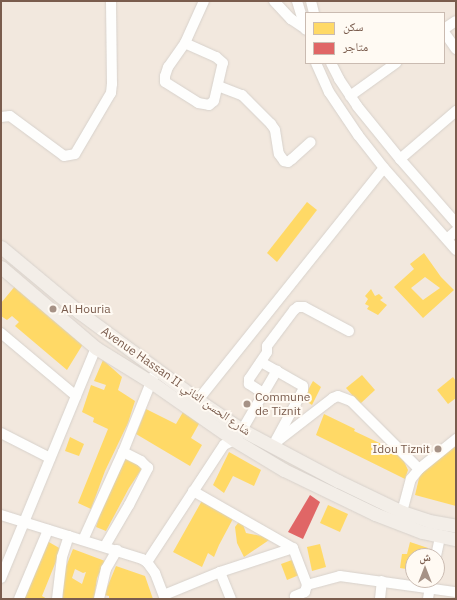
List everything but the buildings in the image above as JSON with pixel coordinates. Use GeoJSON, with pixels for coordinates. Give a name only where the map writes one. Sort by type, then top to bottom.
{"type":"FeatureCollection","features":[{"type":"Feature","properties":{"kind":"main road","name":"Avenue Hassan II شارع الحسن الثاني"},"geometry":{"type":"LineString","coordinates":[[1,247],[79,312],[198,400],[237,426],[271,446],[338,481],[402,512],[428,521],[456,526]]}},
{"type":"Feature","properties":{"kind":"main road","name":"Avenue Hassan II شارع الحسن الثاني"},"geometry":{"type":"LineString","coordinates":[[1,267],[96,348],[151,382],[227,440],[338,497],[400,524],[440,537],[456,539]]}},
{"type":"Feature","properties":{"kind":"main road"},"geometry":{"type":"LineString","coordinates":[[68,324],[79,312]]}},
{"type":"Feature","properties":{"kind":"street"},"geometry":{"type":"LineString","coordinates":[[1,117],[10,116],[64,156],[75,154],[111,93],[111,1]]}},
{"type":"Feature","properties":{"kind":"street"},"geometry":{"type":"LineString","coordinates":[[184,43],[222,61],[223,66],[213,103],[207,105],[198,103],[166,84],[164,79],[166,72],[184,43],[204,1]]}},
{"type":"Feature","properties":{"kind":"street"},"geometry":{"type":"LineString","coordinates":[[274,1],[291,19],[305,29]]}},
{"type":"Feature","properties":{"kind":"street"},"geometry":{"type":"LineString","coordinates":[[297,1],[305,27]]}},
{"type":"Feature","properties":{"kind":"street"},"geometry":{"type":"LineString","coordinates":[[311,1],[314,12]]}},
{"type":"Feature","properties":{"kind":"street"},"geometry":{"type":"LineString","coordinates":[[445,29],[456,21]]}},
{"type":"Feature","properties":{"kind":"street"},"geometry":{"type":"LineString","coordinates":[[445,32],[456,50]]}},
{"type":"Feature","properties":{"kind":"street"},"geometry":{"type":"LineString","coordinates":[[316,64],[329,92],[358,135],[384,168],[456,250]]}},
{"type":"Feature","properties":{"kind":"street"},"geometry":{"type":"LineString","coordinates":[[331,64],[339,80],[350,96],[400,159],[456,223]]}},
{"type":"Feature","properties":{"kind":"street"},"geometry":{"type":"LineString","coordinates":[[350,96],[395,64]]}},
{"type":"Feature","properties":{"kind":"street"},"geometry":{"type":"LineString","coordinates":[[218,86],[242,95],[271,124],[275,130],[279,154],[284,160],[288,162],[311,142]]}},
{"type":"Feature","properties":{"kind":"street"},"geometry":{"type":"LineString","coordinates":[[400,159],[456,112]]}},
{"type":"Feature","properties":{"kind":"street"},"geometry":{"type":"LineString","coordinates":[[198,400],[384,168]]}},
{"type":"Feature","properties":{"kind":"street"},"geometry":{"type":"LineString","coordinates":[[447,239],[456,231]]}},
{"type":"Feature","properties":{"kind":"street"},"geometry":{"type":"LineString","coordinates":[[263,393],[248,382],[267,352],[267,346],[298,307],[304,307],[348,330]]}},
{"type":"Feature","properties":{"kind":"street"},"geometry":{"type":"LineString","coordinates":[[3,339],[76,396]]}},
{"type":"Feature","properties":{"kind":"street"},"geometry":{"type":"LineString","coordinates":[[1,578],[96,348]]}},
{"type":"Feature","properties":{"kind":"street"},"geometry":{"type":"LineString","coordinates":[[261,362],[303,386],[303,390],[271,446]]}},
{"type":"Feature","properties":{"kind":"street"},"geometry":{"type":"LineString","coordinates":[[83,540],[123,452],[156,369]]}},
{"type":"Feature","properties":{"kind":"street"},"geometry":{"type":"LineString","coordinates":[[148,562],[227,440],[263,393],[277,370]]}},
{"type":"Feature","properties":{"kind":"street"},"geometry":{"type":"LineString","coordinates":[[271,446],[333,398],[338,396],[351,401],[419,470]]}},
{"type":"Feature","properties":{"kind":"street"},"geometry":{"type":"LineString","coordinates":[[1,433],[50,458]]}},
{"type":"Feature","properties":{"kind":"street"},"geometry":{"type":"LineString","coordinates":[[402,512],[411,479],[419,470],[456,439]]}},
{"type":"Feature","properties":{"kind":"street"},"geometry":{"type":"LineString","coordinates":[[105,546],[129,506],[148,468],[141,461],[123,452]]}},
{"type":"Feature","properties":{"kind":"street"},"geometry":{"type":"LineString","coordinates":[[193,491],[293,548],[307,585],[305,592],[292,598]]}},
{"type":"Feature","properties":{"kind":"street"},"geometry":{"type":"LineString","coordinates":[[1,515],[105,546],[148,562],[156,573],[164,597],[220,572],[293,548]]}},
{"type":"Feature","properties":{"kind":"street"},"geometry":{"type":"LineString","coordinates":[[19,599],[48,530]]}},
{"type":"Feature","properties":{"kind":"street"},"geometry":{"type":"LineString","coordinates":[[57,599],[62,557],[69,536]]}},
{"type":"Feature","properties":{"kind":"street"},"geometry":{"type":"LineString","coordinates":[[438,548],[440,537]]}},
{"type":"Feature","properties":{"kind":"street"},"geometry":{"type":"LineString","coordinates":[[99,599],[106,569],[117,550]]}},
{"type":"Feature","properties":{"kind":"street"},"geometry":{"type":"LineString","coordinates":[[220,572],[231,599]]}},
{"type":"Feature","properties":{"kind":"street"},"geometry":{"type":"LineString","coordinates":[[307,585],[340,576],[382,582],[405,583]]}},
{"type":"Feature","properties":{"kind":"street"},"geometry":{"type":"LineString","coordinates":[[380,599],[382,582]]}},
{"type":"Feature","properties":{"kind":"street"},"geometry":{"type":"LineString","coordinates":[[428,599],[430,588]]}},
{"type":"Feature","properties":{"kind":"street"},"geometry":{"type":"LineString","coordinates":[[444,588],[456,592]]}},
{"type":"Feature","properties":{"kind":"shaded area"},"geometry":{"type":"Polygon","coordinates":[[[1,1],[456,1],[456,599],[1,599],[1,1]]]}},
{"type":"Feature","properties":{"kind":"place","name":"Al Houria"},"geometry":{"type":"Point","coordinates":[53,309]}},
{"type":"Feature","properties":{"kind":"place","name":"Commune de Tiznit"},"geometry":{"type":"Point","coordinates":[247,404]}},
{"type":"Feature","properties":{"kind":"place","name":"Idou Tiznit"},"geometry":{"type":"Point","coordinates":[438,449]}}]}
